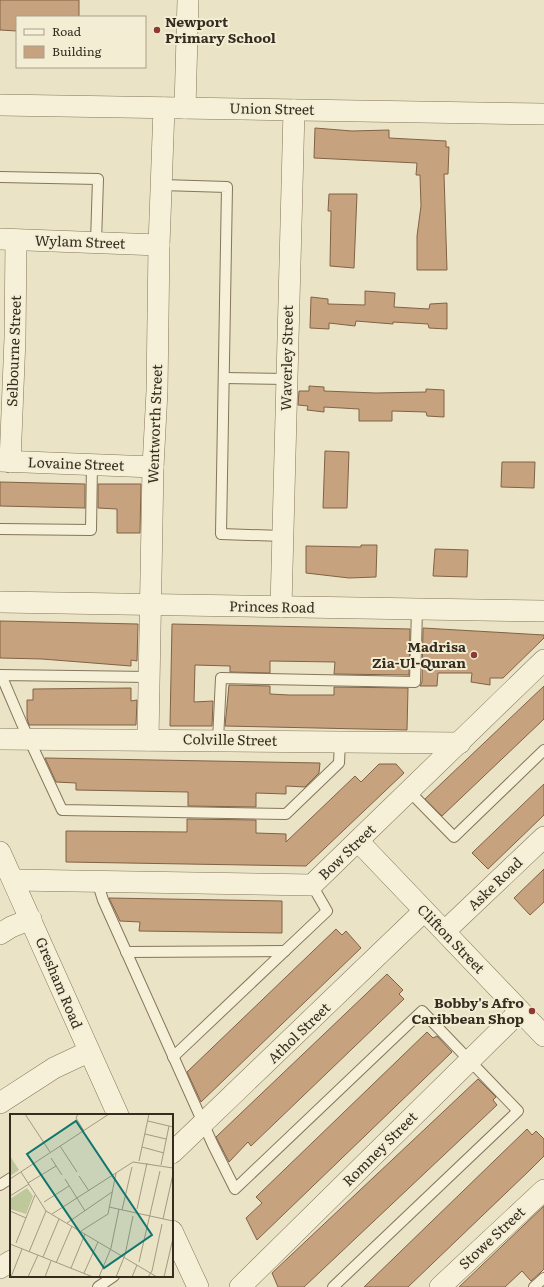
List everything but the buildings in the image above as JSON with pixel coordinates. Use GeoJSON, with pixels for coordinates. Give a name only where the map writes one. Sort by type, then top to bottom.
{"type":"FeatureCollection","features":[{"type":"Feature","properties":{"kind":"street","name":"Wentworth Street"},"geometry":{"type":"LineString","coordinates":[[148,740],[153,467],[157,391],[159,245],[163,158],[174,108],[188,0]]}},
{"type":"Feature","properties":{"kind":"street","name":"Union Street"},"geometry":{"type":"LineString","coordinates":[[0,105],[544,114]]}},
{"type":"Feature","properties":{"kind":"street","name":"Waverley Street"},"geometry":{"type":"LineString","coordinates":[[281,607],[294,110]]}},
{"type":"Feature","properties":{"kind":"street","name":"Wylam Street"},"geometry":{"type":"LineString","coordinates":[[8,239],[159,245]]}},
{"type":"Feature","properties":{"kind":"street","name":"Selbourne Street"},"geometry":{"type":"LineString","coordinates":[[5,462],[14,378],[15,338],[8,239]]}},
{"type":"Feature","properties":{"kind":"street","name":"Lovaine Street"},"geometry":{"type":"LineString","coordinates":[[5,462],[153,467]]}},
{"type":"Feature","properties":{"kind":"street","name":"Princes Road"},"geometry":{"type":"LineString","coordinates":[[0,602],[544,611]]}},
{"type":"Feature","properties":{"kind":"street","name":"Bow Street"},"geometry":{"type":"LineString","coordinates":[[14,880],[312,885],[544,660]]}},
{"type":"Feature","properties":{"kind":"street","name":"Colville Street"},"geometry":{"type":"LineString","coordinates":[[0,739],[29,738],[460,743]]}},
{"type":"Feature","properties":{"kind":"street","name":"Aske Road"},"geometry":{"type":"LineString","coordinates":[[445,931],[544,837]]}},
{"type":"Feature","properties":{"kind":"street","name":"Clifton Street"},"geometry":{"type":"LineString","coordinates":[[358,841],[424,912],[445,931],[520,1011],[542,1029]]}},
{"type":"Feature","properties":{"kind":"street","name":"Gresham Road"},"geometry":{"type":"LineString","coordinates":[[0,852],[14,880],[88,1052],[118,1114]]}},
{"type":"Feature","properties":{"kind":"street","name":"Athol Street"},"geometry":{"type":"LineString","coordinates":[[173,1152],[424,912]]}},
{"type":"Feature","properties":{"kind":"street"},"geometry":{"type":"LineString","coordinates":[[0,934],[11,927],[31,919]]}},
{"type":"Feature","properties":{"kind":"street","name":"Romney Street"},"geometry":{"type":"LineString","coordinates":[[240,1287],[520,1011]]}},
{"type":"Feature","properties":{"kind":"street"},"geometry":{"type":"LineString","coordinates":[[0,1103],[54,1068],[88,1052]]}},
{"type":"Feature","properties":{"kind":"street","name":"Stowe Street"},"geometry":{"type":"LineString","coordinates":[[440,1287],[544,1190]]}},
{"type":"Feature","properties":{"kind":"street"},"geometry":{"type":"LineString","coordinates":[[173,1233],[198,1287]]}},
{"type":"Feature","properties":{"kind":"street"},"geometry":{"type":"LineString","coordinates":[[0,1268],[10,1262]]}},
{"type":"Feature","properties":{"kind":"lane"},"geometry":{"type":"LineString","coordinates":[[0,176],[98,179],[96,242]]}},
{"type":"Feature","properties":{"kind":"lane"},"geometry":{"type":"LineString","coordinates":[[162,185],[227,187],[221,534],[283,536]]}},
{"type":"Feature","properties":{"kind":"lane"},"geometry":{"type":"LineString","coordinates":[[224,378],[287,379]]}},
{"type":"Feature","properties":{"kind":"lane"},"geometry":{"type":"LineString","coordinates":[[0,529],[91,530],[92,464]]}},
{"type":"Feature","properties":{"kind":"lane"},"geometry":{"type":"LineString","coordinates":[[218,740],[221,678],[415,682],[417,608]]}},
{"type":"Feature","properties":{"kind":"lane"},"geometry":{"type":"LineString","coordinates":[[149,677],[1,675],[62,810],[286,814],[339,763],[340,742]]}},
{"type":"Feature","properties":{"kind":"lane"},"geometry":{"type":"LineString","coordinates":[[409,791],[454,837],[544,750]]}},
{"type":"Feature","properties":{"kind":"lane"},"geometry":{"type":"LineString","coordinates":[[97,881],[103,900],[173,1057],[213,1145],[235,1189],[422,1011],[518,1111],[332,1287]]}},
{"type":"Feature","properties":{"kind":"lane"},"geometry":{"type":"LineString","coordinates":[[173,1057],[327,911],[312,885]]}},
{"type":"Feature","properties":{"kind":"lane"},"geometry":{"type":"LineString","coordinates":[[126,952],[285,951]]}},
{"type":"Feature","properties":{"kind":"lane"},"geometry":{"type":"LineString","coordinates":[[0,1185],[10,1179]]}},
{"type":"Feature","properties":{"kind":"lane"},"geometry":{"type":"LineString","coordinates":[[98,1287],[113,1277]]}},
{"type":"Feature","properties":{"kind":"lane"},"geometry":{"type":"LineString","coordinates":[[534,1287],[544,1278]]}},
{"type":"Feature","properties":{"kind":"place","name":"Newport Primary School"},"geometry":{"type":"Point","coordinates":[157,30]}},
{"type":"Feature","properties":{"kind":"place","name":"Madrisa Zia-Ul-Quran"},"geometry":{"type":"Point","coordinates":[474,655]}},
{"type":"Feature","properties":{"kind":"place","name":"Bobby's Afro Caribbean Shop"},"geometry":{"type":"Point","coordinates":[532,1011]}}]}
